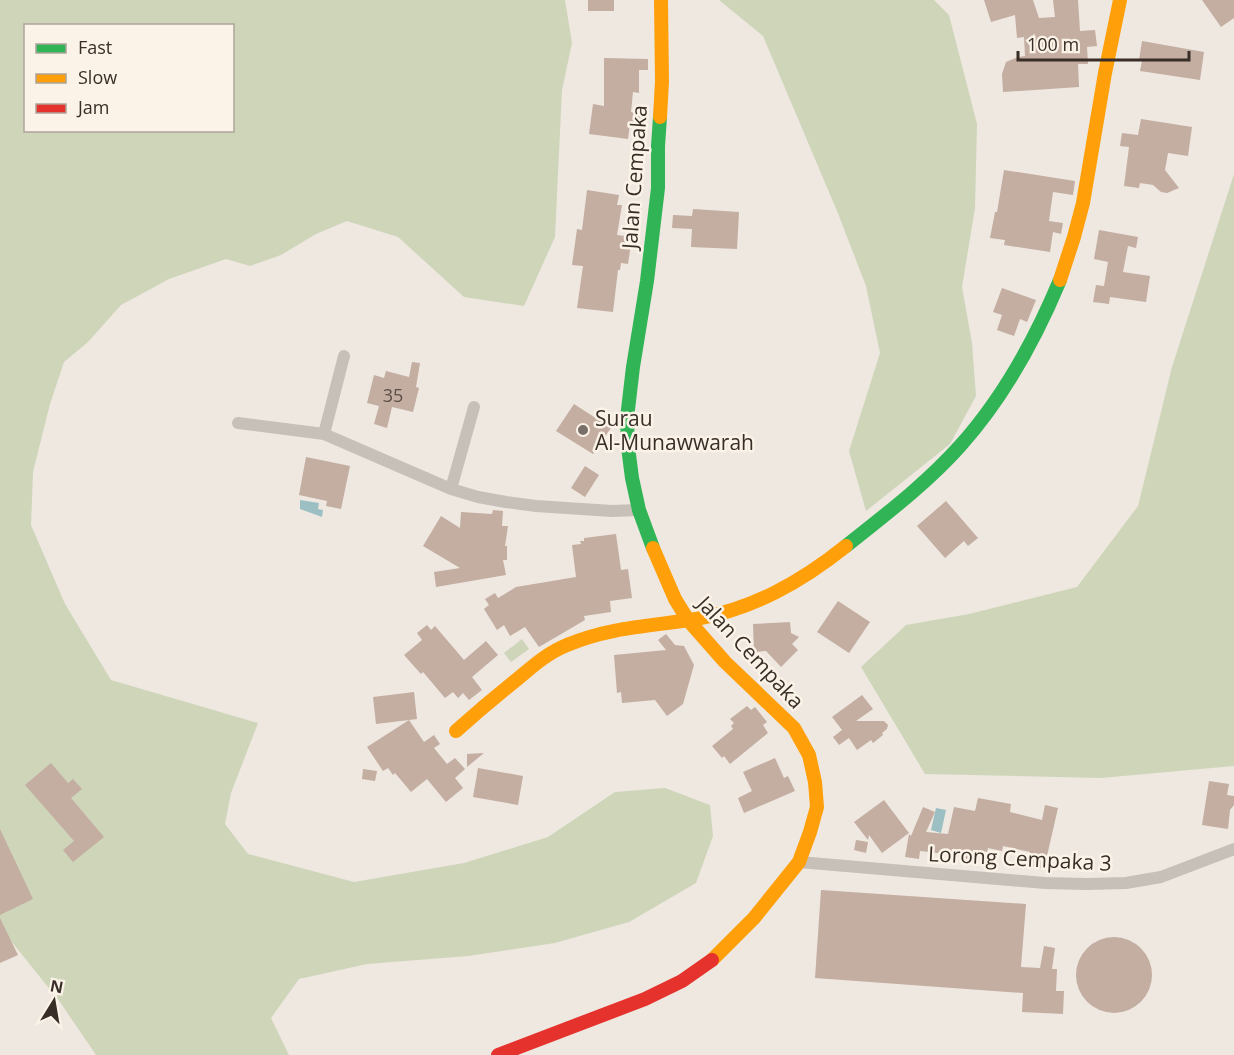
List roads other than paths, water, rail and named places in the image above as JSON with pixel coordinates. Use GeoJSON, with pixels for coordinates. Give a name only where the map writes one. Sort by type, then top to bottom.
{"type":"FeatureCollection","features":[{"type":"Feature","properties":{"kind":"street","name":"Jalan Cempaka"},"geometry":{"type":"LineString","coordinates":[[498,1055],[645,999],[682,981],[706,965],[754,918],[799,861],[817,807],[815,782],[809,755],[794,728],[725,662],[688,620],[675,599],[650,541],[639,510],[632,478],[627,418],[658,188],[662,81],[661,0]]}},
{"type":"Feature","properties":{"kind":"street"},"geometry":{"type":"LineString","coordinates":[[456,731],[544,656],[569,644],[619,629],[721,614],[779,591],[810,573],[857,538],[907,496],[960,446],[988,412],[1012,376],[1055,294],[1070,252],[1085,191],[1120,0]]}},
{"type":"Feature","properties":{"kind":"street"},"geometry":{"type":"LineString","coordinates":[[324,434],[344,356]]}},
{"type":"Feature","properties":{"kind":"street"},"geometry":{"type":"LineString","coordinates":[[451,489],[474,407]]}},
{"type":"Feature","properties":{"kind":"street"},"geometry":{"type":"LineString","coordinates":[[238,423],[324,434],[451,489],[478,497],[536,506],[612,511],[639,510]]}},
{"type":"Feature","properties":{"kind":"street","name":"Lorong Cempaka 3"},"geometry":{"type":"LineString","coordinates":[[799,861],[1045,883],[1126,883],[1161,877],[1234,849]]}},
{"type":"Feature","properties":{"kind":"water"},"geometry":{"type":"Polygon","coordinates":[[[300,500],[319,503],[318,509],[323,510],[322,517],[300,509],[300,500]]]}},
{"type":"Feature","properties":{"kind":"water"},"geometry":{"type":"Polygon","coordinates":[[[936,808],[946,810],[941,833],[931,830],[936,808]]]}},
{"type":"Feature","properties":{"kind":"place","name":"Surau Al-Munawwarah"},"geometry":{"type":"Point","coordinates":[583,430]}}]}
